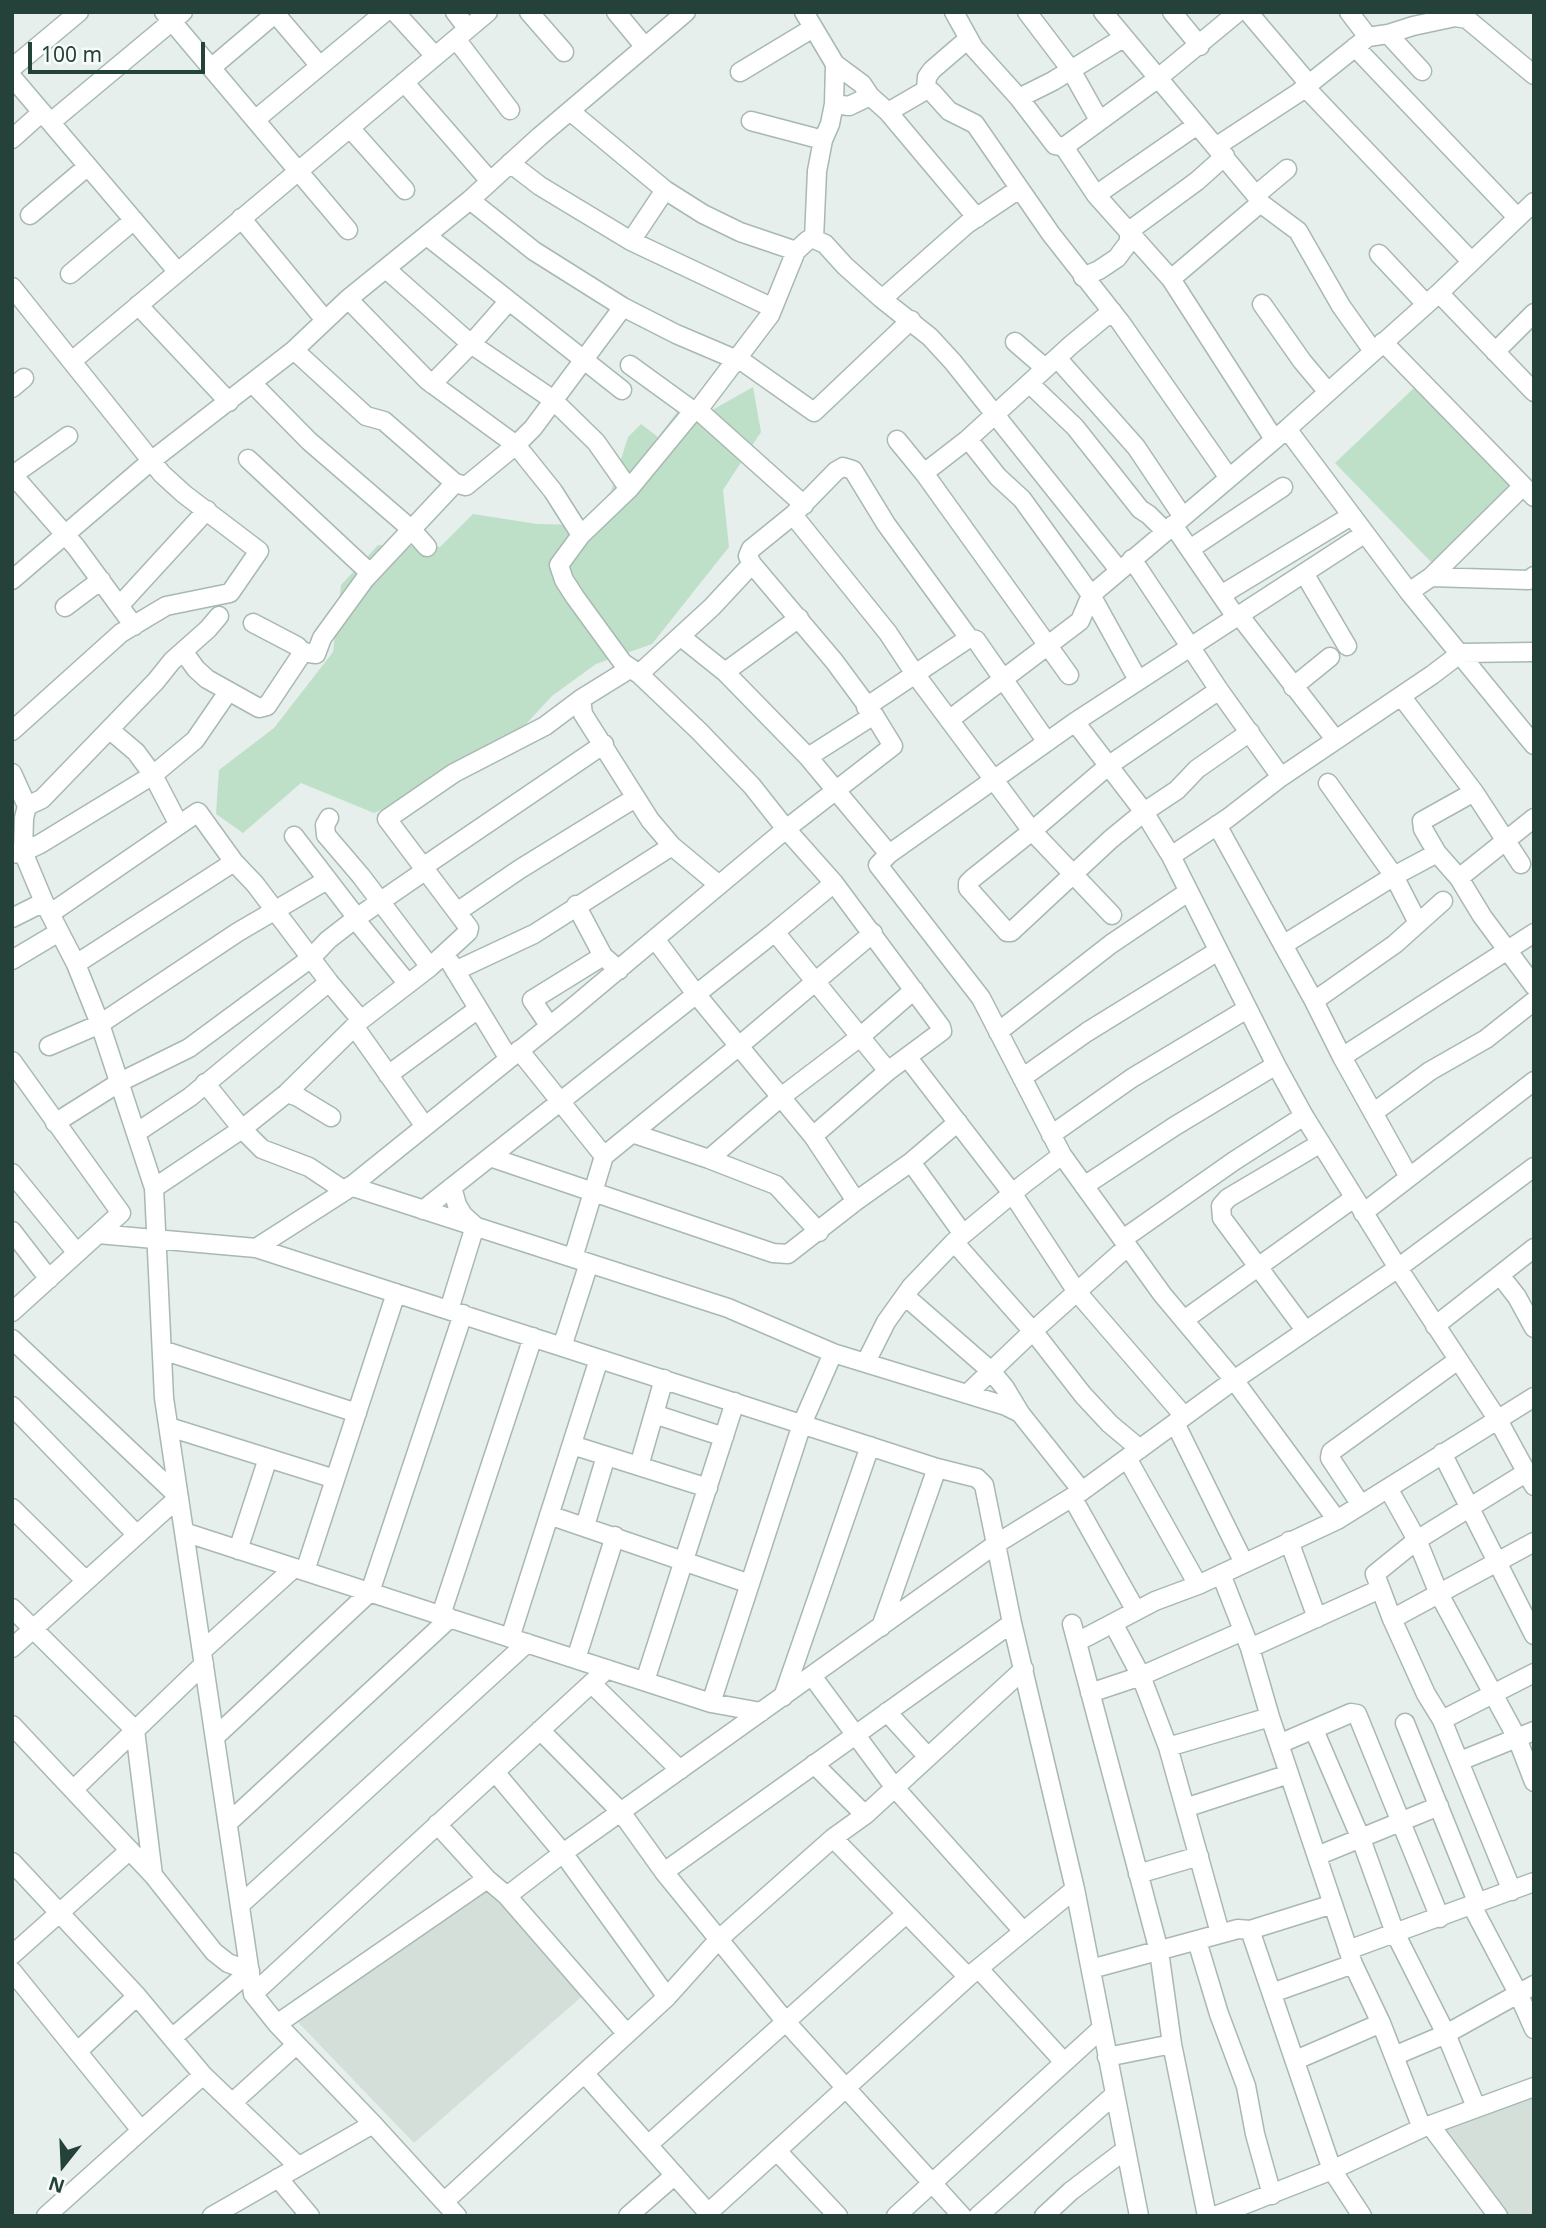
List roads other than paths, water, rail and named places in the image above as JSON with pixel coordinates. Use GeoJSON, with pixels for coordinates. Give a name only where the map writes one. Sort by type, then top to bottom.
{"type":"FeatureCollection","features":[{"type":"Feature","properties":{"kind":"street"},"geometry":{"type":"LineString","coordinates":[[12,68],[79,12]]}},
{"type":"Feature","properties":{"kind":"street"},"geometry":{"type":"LineString","coordinates":[[255,120],[385,12]]}},
{"type":"Feature","properties":{"kind":"street"},"geometry":{"type":"LineString","coordinates":[[395,12],[435,56]]}},
{"type":"Feature","properties":{"kind":"street"},"geometry":{"type":"LineString","coordinates":[[455,12],[462,34],[510,110]]}},
{"type":"Feature","properties":{"kind":"street"},"geometry":{"type":"LineString","coordinates":[[72,361],[488,12]]}},
{"type":"Feature","properties":{"kind":"street"},"geometry":{"type":"LineString","coordinates":[[529,12],[564,52]]}},
{"type":"Feature","properties":{"kind":"street"},"geometry":{"type":"LineString","coordinates":[[616,12],[645,47]]}},
{"type":"Feature","properties":{"kind":"street"},"geometry":{"type":"LineString","coordinates":[[12,580],[151,461],[294,350],[348,299],[470,201],[510,163],[686,12]]}},
{"type":"Feature","properties":{"kind":"street"},"geometry":{"type":"LineString","coordinates":[[954,12],[968,38],[1055,145],[1063,146],[1200,46],[1228,16]]}},
{"type":"Feature","properties":{"kind":"street"},"geometry":{"type":"LineString","coordinates":[[1027,12],[1071,70],[1099,120]]}},
{"type":"Feature","properties":{"kind":"street"},"geometry":{"type":"LineString","coordinates":[[1103,12],[1258,198],[1298,231],[1340,306],[1528,491],[1431,577],[1409,592]]}},
{"type":"Feature","properties":{"kind":"street"},"geometry":{"type":"LineString","coordinates":[[1172,12],[1200,46]]}},
{"type":"Feature","properties":{"kind":"street"},"geometry":{"type":"LineString","coordinates":[[1248,12],[1307,86],[1471,261]]}},
{"type":"Feature","properties":{"kind":"street"},"geometry":{"type":"LineString","coordinates":[[1349,12],[1362,42],[1517,217]]}},
{"type":"Feature","properties":{"kind":"street"},"geometry":{"type":"LineString","coordinates":[[211,68],[276,13],[320,66]]}},
{"type":"Feature","properties":{"kind":"street"},"geometry":{"type":"LineString","coordinates":[[12,139],[46,117],[173,15],[211,68],[348,230]]}},
{"type":"Feature","properties":{"kind":"street"},"geometry":{"type":"LineString","coordinates":[[1129,231],[1197,181],[1221,151],[1362,42],[1454,15],[1467,19],[1534,75]]}},
{"type":"Feature","properties":{"kind":"street"},"geometry":{"type":"LineString","coordinates":[[740,72],[811,18],[835,64],[862,84],[870,96],[888,112],[977,218]]}},
{"type":"Feature","properties":{"kind":"street"},"geometry":{"type":"LineString","coordinates":[[1388,34],[1422,71]]}},
{"type":"Feature","properties":{"kind":"street"},"geometry":{"type":"LineString","coordinates":[[926,90],[927,77],[932,70],[968,38]]}},
{"type":"Feature","properties":{"kind":"street"},"geometry":{"type":"LineString","coordinates":[[1019,98],[1123,38]]}},
{"type":"Feature","properties":{"kind":"street"},"geometry":{"type":"LineString","coordinates":[[814,239],[816,180],[823,141],[834,104],[835,64]]}},
{"type":"Feature","properties":{"kind":"street"},"geometry":{"type":"LineString","coordinates":[[12,77],[177,271]]}},
{"type":"Feature","properties":{"kind":"street"},"geometry":{"type":"LineString","coordinates":[[404,82],[491,181]]}},
{"type":"Feature","properties":{"kind":"street"},"geometry":{"type":"LineString","coordinates":[[888,112],[926,90],[932,92],[949,111],[977,127],[1083,277],[1112,311],[1229,478]]}},
{"type":"Feature","properties":{"kind":"street"},"geometry":{"type":"LineString","coordinates":[[834,104],[849,106],[870,96]]}},
{"type":"Feature","properties":{"kind":"street"},"geometry":{"type":"LineString","coordinates":[[570,111],[665,190],[703,214],[740,232],[796,251]]}},
{"type":"Feature","properties":{"kind":"street"},"geometry":{"type":"LineString","coordinates":[[751,121],[823,141]]}},
{"type":"Feature","properties":{"kind":"street"},"geometry":{"type":"LineString","coordinates":[[1096,195],[1197,125]]}},
{"type":"Feature","properties":{"kind":"street"},"geometry":{"type":"LineString","coordinates":[[350,128],[405,190]]}},
{"type":"Feature","properties":{"kind":"street"},"geometry":{"type":"LineString","coordinates":[[1063,146],[1096,195],[1171,279],[1281,434],[1351,516],[1409,592],[1534,745]]}},
{"type":"Feature","properties":{"kind":"street"},"geometry":{"type":"LineString","coordinates":[[510,163],[540,186],[631,241],[773,309]]}},
{"type":"Feature","properties":{"kind":"street"},"geometry":{"type":"LineString","coordinates":[[30,215],[88,166]]}},
{"type":"Feature","properties":{"kind":"street"},"geometry":{"type":"LineString","coordinates":[[1171,279],[1287,169]]}},
{"type":"Feature","properties":{"kind":"street"},"geometry":{"type":"LineString","coordinates":[[882,299],[977,218],[1019,189]]}},
{"type":"Feature","properties":{"kind":"street"},"geometry":{"type":"LineString","coordinates":[[631,241],[665,190]]}},
{"type":"Feature","properties":{"kind":"street"},"geometry":{"type":"LineString","coordinates":[[470,201],[534,251],[623,307],[676,334],[739,359],[814,412],[911,320]]}},
{"type":"Feature","properties":{"kind":"street"},"geometry":{"type":"LineString","coordinates":[[949,720],[1080,621],[1091,595],[1281,434],[1534,202]]}},
{"type":"Feature","properties":{"kind":"street"},"geometry":{"type":"LineString","coordinates":[[241,218],[325,320]]}},
{"type":"Feature","properties":{"kind":"street"},"geometry":{"type":"LineString","coordinates":[[70,274],[134,220]]}},
{"type":"Feature","properties":{"kind":"street"},"geometry":{"type":"LineString","coordinates":[[1083,277],[1117,258],[1129,242],[1129,231]]}},
{"type":"Feature","properties":{"kind":"street"},"geometry":{"type":"LineString","coordinates":[[427,236],[622,390]]}},
{"type":"Feature","properties":{"kind":"street"},"geometry":{"type":"LineString","coordinates":[[813,1136],[888,1071],[942,1031],[834,883],[736,769],[635,671],[623,663],[564,580],[559,565],[581,535],[629,489],[739,359],[773,309],[796,251],[802,243],[814,239],[825,244],[882,299],[930,337],[953,362],[1126,564],[1191,646],[1281,777]]}},
{"type":"Feature","properties":{"kind":"street"},"geometry":{"type":"LineString","coordinates":[[1379,254],[1495,352],[1534,392]]}},
{"type":"Feature","properties":{"kind":"street"},"geometry":{"type":"LineString","coordinates":[[386,269],[471,344],[552,400],[596,442],[629,489]]}},
{"type":"Feature","properties":{"kind":"street"},"geometry":{"type":"LineString","coordinates":[[12,731],[114,639],[134,626],[166,606],[230,593],[259,551],[167,480],[14,293]]}},
{"type":"Feature","properties":{"kind":"street"},"geometry":{"type":"LineString","coordinates":[[348,299],[432,384],[516,445],[553,491],[581,535]]}},
{"type":"Feature","properties":{"kind":"street"},"geometry":{"type":"LineString","coordinates":[[432,384],[508,302]]}},
{"type":"Feature","properties":{"kind":"street"},"geometry":{"type":"LineString","coordinates":[[1262,304],[1301,360],[1328,392]]}},
{"type":"Feature","properties":{"kind":"street"},"geometry":{"type":"LineString","coordinates":[[138,305],[229,402]]}},
{"type":"Feature","properties":{"kind":"street"},"geometry":{"type":"LineString","coordinates":[[294,350],[366,416],[389,424],[455,483],[466,486],[533,428],[623,307]]}},
{"type":"Feature","properties":{"kind":"street"},"geometry":{"type":"LineString","coordinates":[[924,473],[968,439],[1112,311]]}},
{"type":"Feature","properties":{"kind":"street"},"geometry":{"type":"LineString","coordinates":[[1495,352],[1534,313]]}},
{"type":"Feature","properties":{"kind":"street"},"geometry":{"type":"LineString","coordinates":[[1015,342],[1051,363],[1136,447],[1174,524],[1221,595],[1335,739]]}},
{"type":"Feature","properties":{"kind":"street"},"geometry":{"type":"LineString","coordinates":[[630,365],[696,410],[798,510],[1032,831],[1112,915]]}},
{"type":"Feature","properties":{"kind":"street"},"geometry":{"type":"LineString","coordinates":[[252,383],[309,441],[411,529],[428,547]]}},
{"type":"Feature","properties":{"kind":"street"},"geometry":{"type":"LineString","coordinates":[[1030,384],[1075,427],[1140,509],[1174,524]]}},
{"type":"Feature","properties":{"kind":"street"},"geometry":{"type":"LineString","coordinates":[[68,436],[13,475],[101,580],[134,626]]}},
{"type":"Feature","properties":{"kind":"street"},"geometry":{"type":"LineString","coordinates":[[968,439],[993,472],[1022,499],[1091,595],[1138,680]]}},
{"type":"Feature","properties":{"kind":"street"},"geometry":{"type":"LineString","coordinates":[[897,440],[924,473],[1069,675]]}},
{"type":"Feature","properties":{"kind":"street"},"geometry":{"type":"LineString","coordinates":[[248,459],[370,573]]}},
{"type":"Feature","properties":{"kind":"street"},"geometry":{"type":"LineString","coordinates":[[256,1248],[347,1189],[619,970],[786,829],[893,746],[834,661],[748,556],[751,549],[798,510],[836,471],[843,467],[853,470],[886,524],[969,638],[976,640],[1047,742]]}},
{"type":"Feature","properties":{"kind":"street"},"geometry":{"type":"LineString","coordinates":[[253,623],[297,646],[303,652],[316,654],[322,638],[370,573],[455,483]]}},
{"type":"Feature","properties":{"kind":"street"},"geometry":{"type":"LineString","coordinates":[[1190,549],[1283,487]]}},
{"type":"Feature","properties":{"kind":"street"},"geometry":{"type":"LineString","coordinates":[[120,605],[207,510]]}},
{"type":"Feature","properties":{"kind":"street"},"geometry":{"type":"LineString","coordinates":[[1221,595],[1351,516]]}},
{"type":"Feature","properties":{"kind":"street"},"geometry":{"type":"LineString","coordinates":[[1337,1520],[1234,1380],[1184,1320],[1062,1156],[973,986],[880,872],[878,863],[1075,722],[1364,534]]}},
{"type":"Feature","properties":{"kind":"street"},"geometry":{"type":"LineString","coordinates":[[154,1188],[242,1129],[287,1093],[358,1023],[430,967],[469,929],[387,819],[454,774],[545,726],[581,699],[635,671],[712,607],[752,564]]}},
{"type":"Feature","properties":{"kind":"street"},"geometry":{"type":"LineString","coordinates":[[1304,573],[1348,646]]}},
{"type":"Feature","properties":{"kind":"street"},"geometry":{"type":"LineString","coordinates":[[1431,577],[1530,580],[1534,576]]}},
{"type":"Feature","properties":{"kind":"street"},"geometry":{"type":"LineString","coordinates":[[65,607],[101,580]]}},
{"type":"Feature","properties":{"kind":"street"},"geometry":{"type":"LineString","coordinates":[[27,806],[42,799],[219,616]]}},
{"type":"Feature","properties":{"kind":"street"},"geometry":{"type":"LineString","coordinates":[[725,672],[799,618]]}},
{"type":"Feature","properties":{"kind":"street"},"geometry":{"type":"LineString","coordinates":[[680,636],[725,672],[808,757],[889,854]]}},
{"type":"Feature","properties":{"kind":"street"},"geometry":{"type":"LineString","coordinates":[[808,757],[915,674],[969,638]]}},
{"type":"Feature","properties":{"kind":"street"},"geometry":{"type":"LineString","coordinates":[[183,651],[196,669],[228,692],[259,708],[267,706],[303,652]]}},
{"type":"Feature","properties":{"kind":"street"},"geometry":{"type":"LineString","coordinates":[[1171,856],[1461,653],[1534,652]]}},
{"type":"Feature","properties":{"kind":"street"},"geometry":{"type":"LineString","coordinates":[[1293,687],[1330,657]]}},
{"type":"Feature","properties":{"kind":"street"},"geometry":{"type":"LineString","coordinates":[[1219,690],[1108,766],[968,883],[968,888],[1007,932],[1013,930],[1144,812],[1177,790],[1197,769],[1250,732]]}},
{"type":"Feature","properties":{"kind":"street"},"geometry":{"type":"LineString","coordinates":[[18,853],[40,844],[153,775],[195,740],[228,692]]}},
{"type":"Feature","properties":{"kind":"street"},"geometry":{"type":"LineString","coordinates":[[1401,696],[1474,792],[1521,864]]}},
{"type":"Feature","properties":{"kind":"street"},"geometry":{"type":"LineString","coordinates":[[581,699],[583,714],[635,798],[672,846],[719,885]]}},
{"type":"Feature","properties":{"kind":"street"},"geometry":{"type":"LineString","coordinates":[[1075,722],[1144,812],[1171,856],[1304,1116],[1435,1326],[1498,1420],[1531,1479],[1471,1507],[1417,1540],[1376,1571],[1392,1619],[1426,1693],[1442,1720],[1512,1891]]}},
{"type":"Feature","properties":{"kind":"street"},"geometry":{"type":"LineString","coordinates":[[110,730],[136,752],[153,775],[178,825]]}},
{"type":"Feature","properties":{"kind":"street"},"geometry":{"type":"LineString","coordinates":[[55,1123],[120,1082],[186,1051],[311,958],[328,940],[424,868],[604,744]]}},
{"type":"Feature","properties":{"kind":"street"},"geometry":{"type":"LineString","coordinates":[[12,773],[27,806],[18,853],[76,964],[100,1024],[154,1188],[162,1350],[169,1427],[253,1994],[296,2045],[457,2216]]}},
{"type":"Feature","properties":{"kind":"street"},"geometry":{"type":"LineString","coordinates":[[1328,783],[1394,876],[1418,923]]}},
{"type":"Feature","properties":{"kind":"street"},"geometry":{"type":"LineString","coordinates":[[1474,792],[1422,821],[1423,829],[1437,853],[1459,878],[1534,986]]}},
{"type":"Feature","properties":{"kind":"street"},"geometry":{"type":"LineString","coordinates":[[457,912],[520,869],[635,798]]}},
{"type":"Feature","properties":{"kind":"street"},"geometry":{"type":"LineString","coordinates":[[12,918],[47,908],[198,812],[233,862],[255,884],[329,982],[358,1023],[388,1076],[424,1125]]}},
{"type":"Feature","properties":{"kind":"street"},"geometry":{"type":"LineString","coordinates":[[329,818],[325,825],[326,835],[430,967]]}},
{"type":"Feature","properties":{"kind":"street"},"geometry":{"type":"LineString","coordinates":[[1459,878],[1534,818]]}},
{"type":"Feature","properties":{"kind":"street"},"geometry":{"type":"LineString","coordinates":[[1217,825],[1409,1177]]}},
{"type":"Feature","properties":{"kind":"street"},"geometry":{"type":"LineString","coordinates":[[294,836],[408,984]]}},
{"type":"Feature","properties":{"kind":"street"},"geometry":{"type":"LineString","coordinates":[[455,971],[534,933],[672,846]]}},
{"type":"Feature","properties":{"kind":"street"},"geometry":{"type":"LineString","coordinates":[[1283,946],[1394,876],[1437,853]]}},
{"type":"Feature","properties":{"kind":"street"},"geometry":{"type":"LineString","coordinates":[[76,964],[233,862]]}},
{"type":"Feature","properties":{"kind":"street"},"geometry":{"type":"LineString","coordinates":[[49,1046],[100,1024],[238,932],[327,880]]}},
{"type":"Feature","properties":{"kind":"street"},"geometry":{"type":"LineString","coordinates":[[423,1210],[834,883]]}},
{"type":"Feature","properties":{"kind":"street"},"geometry":{"type":"LineString","coordinates":[[998,1032],[1111,944],[1188,892]]}},
{"type":"Feature","properties":{"kind":"street"},"geometry":{"type":"LineString","coordinates":[[1314,1001],[1395,944],[1443,901]]}},
{"type":"Feature","properties":{"kind":"street"},"geometry":{"type":"LineString","coordinates":[[576,905],[603,956],[619,970]]}},
{"type":"Feature","properties":{"kind":"street"},"geometry":{"type":"LineString","coordinates":[[12,960],[59,932]]}},
{"type":"Feature","properties":{"kind":"street"},"geometry":{"type":"LineString","coordinates":[[775,932],[888,1071]]}},
{"type":"Feature","properties":{"kind":"street"},"geometry":{"type":"LineString","coordinates":[[562,1347],[593,1192],[604,1156],[873,933]]}},
{"type":"Feature","properties":{"kind":"street"},"geometry":{"type":"LineString","coordinates":[[1342,1057],[1534,933]]}},
{"type":"Feature","properties":{"kind":"street"},"geometry":{"type":"LineString","coordinates":[[655,939],[696,994],[813,1136],[856,1200]]}},
{"type":"Feature","properties":{"kind":"street"},"geometry":{"type":"LineString","coordinates":[[1022,1078],[1087,1032],[1218,951]]}},
{"type":"Feature","properties":{"kind":"street"},"geometry":{"type":"LineString","coordinates":[[444,954],[478,1009],[514,1054],[561,1101],[604,1156]]}},
{"type":"Feature","properties":{"kind":"street"},"geometry":{"type":"LineString","coordinates":[[550,1026],[532,1001],[603,956]]}},
{"type":"Feature","properties":{"kind":"street"},"geometry":{"type":"LineString","coordinates":[[136,1133],[190,1097],[329,982]]}},
{"type":"Feature","properties":{"kind":"street"},"geometry":{"type":"LineString","coordinates":[[556,984],[571,1009]]}},
{"type":"Feature","properties":{"kind":"street"},"geometry":{"type":"LineString","coordinates":[[709,1159],[914,990]]}},
{"type":"Feature","properties":{"kind":"street"},"geometry":{"type":"LineString","coordinates":[[1373,1113],[1430,1071],[1486,1039],[1534,1001]]}},
{"type":"Feature","properties":{"kind":"street"},"geometry":{"type":"LineString","coordinates":[[388,1076],[478,1009]]}},
{"type":"Feature","properties":{"kind":"street"},"geometry":{"type":"LineString","coordinates":[[1051,1135],[1132,1078],[1247,1009]]}},
{"type":"Feature","properties":{"kind":"street"},"geometry":{"type":"LineString","coordinates":[[908,1058],[1012,1193],[1077,1292],[1179,1420],[1244,1563]]}},
{"type":"Feature","properties":{"kind":"street"},"geometry":{"type":"LineString","coordinates":[[12,1061],[121,1213],[12,1312]]}},
{"type":"Feature","properties":{"kind":"street"},"geometry":{"type":"LineString","coordinates":[[1084,1186],[1175,1126],[1276,1065]]}},
{"type":"Feature","properties":{"kind":"street"},"geometry":{"type":"LineString","coordinates":[[1184,1320],[1258,1267],[1409,1177],[1534,1081]]}},
{"type":"Feature","properties":{"kind":"street"},"geometry":{"type":"LineString","coordinates":[[205,1083],[262,1149],[309,1167],[347,1189],[475,1226],[728,1308],[833,1353],[1006,1406],[1020,1413]]}},
{"type":"Feature","properties":{"kind":"street"},"geometry":{"type":"LineString","coordinates":[[287,1093],[331,1117]]}},
{"type":"Feature","properties":{"kind":"street"},"geometry":{"type":"LineString","coordinates":[[967,1394],[1077,1292],[1125,1243],[1234,1161],[1304,1116]]}},
{"type":"Feature","properties":{"kind":"street"},"geometry":{"type":"LineString","coordinates":[[490,1157],[773,1253],[788,1254],[856,1200],[911,1162],[958,1122]]}},
{"type":"Feature","properties":{"kind":"street"},"geometry":{"type":"LineString","coordinates":[[632,1133],[776,1185],[819,1232]]}},
{"type":"Feature","properties":{"kind":"street"},"geometry":{"type":"LineString","coordinates":[[1305,1330],[1222,1217],[1221,1206],[1228,1198],[1321,1143]]}},
{"type":"Feature","properties":{"kind":"street"},"geometry":{"type":"LineString","coordinates":[[866,1362],[886,1322],[905,1296],[959,1238],[1012,1193],[1062,1156]]}},
{"type":"Feature","properties":{"kind":"street"},"geometry":{"type":"LineString","coordinates":[[911,1162],[959,1238],[1133,1454],[1198,1585]]}},
{"type":"Feature","properties":{"kind":"street"},"geometry":{"type":"LineString","coordinates":[[507,1896],[563,1853],[996,1544],[1077,1494],[1305,1330],[1398,1268],[1534,1167]]}},
{"type":"Feature","properties":{"kind":"street"},"geometry":{"type":"LineString","coordinates":[[12,1173],[77,1253]]}},
{"type":"Feature","properties":{"kind":"street"},"geometry":{"type":"LineString","coordinates":[[452,1187],[457,1206],[463,1216],[475,1226]]}},
{"type":"Feature","properties":{"kind":"street"},"geometry":{"type":"LineString","coordinates":[[215,1737],[370,1592],[456,1312],[475,1226]]}},
{"type":"Feature","properties":{"kind":"street"},"geometry":{"type":"LineString","coordinates":[[12,1231],[49,1279]]}},
{"type":"Feature","properties":{"kind":"street"},"geometry":{"type":"LineString","coordinates":[[98,1234],[157,1237],[256,1248],[937,1468],[977,1478],[984,1485],[1075,1889],[1139,2216]]}},
{"type":"Feature","properties":{"kind":"street"},"geometry":{"type":"LineString","coordinates":[[1435,1326],[1534,1248]]}},
{"type":"Feature","properties":{"kind":"street"},"geometry":{"type":"LineString","coordinates":[[1500,1275],[1517,1297],[1534,1328]]}},
{"type":"Feature","properties":{"kind":"street"},"geometry":{"type":"LineString","coordinates":[[74,1789],[135,1730],[203,1657],[300,1570],[335,1479],[396,1293]]}},
{"type":"Feature","properties":{"kind":"street"},"geometry":{"type":"LineString","coordinates":[[905,1296],[991,1371],[1005,1388],[1077,1494],[1136,1611]]}},
{"type":"Feature","properties":{"kind":"street"},"geometry":{"type":"LineString","coordinates":[[228,1823],[445,1617],[533,1337]]}},
{"type":"Feature","properties":{"kind":"street"},"geometry":{"type":"LineString","coordinates":[[12,1339],[179,1497]]}},
{"type":"Feature","properties":{"kind":"street"},"geometry":{"type":"LineString","coordinates":[[162,1350],[357,1413]]}},
{"type":"Feature","properties":{"kind":"street"},"geometry":{"type":"LineString","coordinates":[[711,1703],[802,1423],[833,1353]]}},
{"type":"Feature","properties":{"kind":"street"},"geometry":{"type":"LineString","coordinates":[[240,1905],[518,1640],[549,1515],[599,1359]]}},
{"type":"Feature","properties":{"kind":"street"},"geometry":{"type":"LineString","coordinates":[[1361,1505],[1330,1458],[1331,1452],[1458,1360]]}},
{"type":"Feature","properties":{"kind":"street"},"geometry":{"type":"LineString","coordinates":[[639,1466],[664,1379]]}},
{"type":"Feature","properties":{"kind":"street"},"geometry":{"type":"LineString","coordinates":[[1077,1642],[1155,1601],[1198,1585],[1337,1520],[1534,1397]]}},
{"type":"Feature","properties":{"kind":"street"},"geometry":{"type":"LineString","coordinates":[[645,1681],[735,1402]]}},
{"type":"Feature","properties":{"kind":"street"},"geometry":{"type":"LineString","coordinates":[[12,1406],[137,1535]]}},
{"type":"Feature","properties":{"kind":"street"},"geometry":{"type":"LineString","coordinates":[[654,1413],[724,1437]]}},
{"type":"Feature","properties":{"kind":"street"},"geometry":{"type":"LineString","coordinates":[[169,1427],[335,1479]]}},
{"type":"Feature","properties":{"kind":"street"},"geometry":{"type":"LineString","coordinates":[[572,1445],[708,1488]]}},
{"type":"Feature","properties":{"kind":"street"},"geometry":{"type":"LineString","coordinates":[[783,1696],[870,1446]]}},
{"type":"Feature","properties":{"kind":"street"},"geometry":{"type":"LineString","coordinates":[[1442,1453],[1497,1562],[1529,1615],[1534,1635]]}},
{"type":"Feature","properties":{"kind":"street"},"geometry":{"type":"LineString","coordinates":[[585,1526],[606,1456]]}},
{"type":"Feature","properties":{"kind":"street"},"geometry":{"type":"LineString","coordinates":[[237,1549],[268,1458]]}},
{"type":"Feature","properties":{"kind":"street"},"geometry":{"type":"LineString","coordinates":[[881,1627],[937,1468]]}},
{"type":"Feature","properties":{"kind":"street"},"geometry":{"type":"LineString","coordinates":[[1388,1488],[1417,1540],[1439,1594],[1517,1738],[1534,1782]]}},
{"type":"Feature","properties":{"kind":"street"},"geometry":{"type":"LineString","coordinates":[[12,1648],[179,1497]]}},
{"type":"Feature","properties":{"kind":"street"},"geometry":{"type":"LineString","coordinates":[[12,1508],[86,1581]]}},
{"type":"Feature","properties":{"kind":"street"},"geometry":{"type":"LineString","coordinates":[[549,1515],[750,1584]]}},
{"type":"Feature","properties":{"kind":"street"},"geometry":{"type":"LineString","coordinates":[[184,1532],[711,1703],[761,1712]]}},
{"type":"Feature","properties":{"kind":"street"},"geometry":{"type":"LineString","coordinates":[[576,1659],[615,1536]]}},
{"type":"Feature","properties":{"kind":"street"},"geometry":{"type":"LineString","coordinates":[[1289,1541],[1317,1618]]}},
{"type":"Feature","properties":{"kind":"street"},"geometry":{"type":"LineString","coordinates":[[1392,1619],[1534,1542]]}},
{"type":"Feature","properties":{"kind":"street"},"geometry":{"type":"LineString","coordinates":[[1221,1573],[1250,1648],[1269,1717],[1351,1957],[1426,2127],[1498,2216]]}},
{"type":"Feature","properties":{"kind":"street"},"geometry":{"type":"LineString","coordinates":[[1250,1648],[1380,1589]]}},
{"type":"Feature","properties":{"kind":"street"},"geometry":{"type":"LineString","coordinates":[[12,1608],[135,1730],[153,1875]]}},
{"type":"Feature","properties":{"kind":"street"},"geometry":{"type":"LineString","coordinates":[[663,1872],[1013,1623]]}},
{"type":"Feature","properties":{"kind":"street"},"geometry":{"type":"LineString","coordinates":[[1113,1623],[1141,1676],[1168,1748],[1220,1933]]}},
{"type":"Feature","properties":{"kind":"street"},"geometry":{"type":"LineString","coordinates":[[1072,1624],[1159,1951],[1172,2044],[1207,2216]]}},
{"type":"Feature","properties":{"kind":"street"},"geometry":{"type":"LineString","coordinates":[[1090,1693],[1141,1676],[1243,1631]]}},
{"type":"Feature","properties":{"kind":"street"},"geometry":{"type":"LineString","coordinates":[[253,1994],[607,1669]]}},
{"type":"Feature","properties":{"kind":"street"},"geometry":{"type":"LineString","coordinates":[[444,2202],[667,1997],[719,1939],[833,1838],[865,1815],[1024,1670]]}},
{"type":"Feature","properties":{"kind":"street"},"geometry":{"type":"LineString","coordinates":[[1442,1720],[1534,1673]]}},
{"type":"Feature","properties":{"kind":"street"},"geometry":{"type":"LineString","coordinates":[[812,1675],[895,1788],[1023,1931]]}},
{"type":"Feature","properties":{"kind":"street"},"geometry":{"type":"LineString","coordinates":[[592,1684],[680,1770]]}},
{"type":"Feature","properties":{"kind":"street"},"geometry":{"type":"LineString","coordinates":[[887,1712],[928,1757]]}},
{"type":"Feature","properties":{"kind":"street"},"geometry":{"type":"LineString","coordinates":[[1279,1744],[1351,1713],[1357,1714],[1440,1918]]}},
{"type":"Feature","properties":{"kind":"street"},"geometry":{"type":"LineString","coordinates":[[1168,1748],[1269,1717]]}},
{"type":"Feature","properties":{"kind":"street"},"geometry":{"type":"LineString","coordinates":[[1405,1723],[1475,1905],[1526,1989],[1534,2029]]}},
{"type":"Feature","properties":{"kind":"street"},"geometry":{"type":"LineString","coordinates":[[12,1725],[153,1875],[214,1952],[228,1963],[250,1971]]}},
{"type":"Feature","properties":{"kind":"street"},"geometry":{"type":"LineString","coordinates":[[540,1730],[621,1812],[663,1872],[786,2022],[962,2216]]}},
{"type":"Feature","properties":{"kind":"street"},"geometry":{"type":"LineString","coordinates":[[1314,1730],[1361,1839],[1395,1933],[1446,2034],[1476,2107]]}},
{"type":"Feature","properties":{"kind":"street"},"geometry":{"type":"LineString","coordinates":[[1460,1761],[1534,1731]]}},
{"type":"Feature","properties":{"kind":"street"},"geometry":{"type":"LineString","coordinates":[[814,1765],[865,1815]]}},
{"type":"Feature","properties":{"kind":"street"},"geometry":{"type":"LineString","coordinates":[[495,1772],[563,1853],[667,1997]]}},
{"type":"Feature","properties":{"kind":"street"},"geometry":{"type":"LineString","coordinates":[[1185,1808],[1289,1774]]}},
{"type":"Feature","properties":{"kind":"street"},"geometry":{"type":"LineString","coordinates":[[1317,1856],[1439,1806]]}},
{"type":"Feature","properties":{"kind":"street"},"geometry":{"type":"LineString","coordinates":[[437,1824],[487,1879],[507,1896],[627,2034]]}},
{"type":"Feature","properties":{"kind":"street"},"geometry":{"type":"LineString","coordinates":[[833,1838],[906,1914],[974,1973],[1064,2063]]}},
{"type":"Feature","properties":{"kind":"street"},"geometry":{"type":"LineString","coordinates":[[12,1955],[130,1850]]}},
{"type":"Feature","properties":{"kind":"street"},"geometry":{"type":"LineString","coordinates":[[1138,1874],[1199,1856]]}},
{"type":"Feature","properties":{"kind":"street"},"geometry":{"type":"LineString","coordinates":[[12,1861],[138,1996],[202,2075],[298,2166]]}},
{"type":"Feature","properties":{"kind":"street"},"geometry":{"type":"LineString","coordinates":[[277,2024],[487,1879]]}},
{"type":"Feature","properties":{"kind":"street"},"geometry":{"type":"LineString","coordinates":[[1272,1993],[1351,1957],[1395,1933],[1534,1882]]}},
{"type":"Feature","properties":{"kind":"street"},"geometry":{"type":"LineString","coordinates":[[584,2073],[709,2214],[974,1973],[1075,1889]]}},
{"type":"Feature","properties":{"kind":"street"},"geometry":{"type":"LineString","coordinates":[[1091,1969],[1220,1933],[1238,1929],[1250,1930],[1333,1904]]}},
{"type":"Feature","properties":{"kind":"street"},"geometry":{"type":"LineString","coordinates":[[648,2145],[906,1914]]}},
{"type":"Feature","properties":{"kind":"street"},"geometry":{"type":"LineString","coordinates":[[1250,1930],[1332,2170],[1362,2216]]}},
{"type":"Feature","properties":{"kind":"street"},"geometry":{"type":"LineString","coordinates":[[1197,1941],[1219,2014],[1246,2087],[1255,2134],[1272,2195]]}},
{"type":"Feature","properties":{"kind":"street"},"geometry":{"type":"LineString","coordinates":[[12,1971],[19,1990],[78,2051],[140,2129]]}},
{"type":"Feature","properties":{"kind":"street"},"geometry":{"type":"LineString","coordinates":[[172,2038],[250,1971]]}},
{"type":"Feature","properties":{"kind":"street"},"geometry":{"type":"LineString","coordinates":[[1394,2056],[1446,2034],[1526,1989]]}},
{"type":"Feature","properties":{"kind":"street"},"geometry":{"type":"LineString","coordinates":[[78,2051],[138,1996]]}},
{"type":"Feature","properties":{"kind":"street"},"geometry":{"type":"LineString","coordinates":[[1296,2060],[1381,2023]]}},
{"type":"Feature","properties":{"kind":"street"},"geometry":{"type":"LineString","coordinates":[[896,2216],[1102,2028]]}},
{"type":"Feature","properties":{"kind":"street"},"geometry":{"type":"LineString","coordinates":[[1107,2057],[1172,2044]]}},
{"type":"Feature","properties":{"kind":"street"},"geometry":{"type":"LineString","coordinates":[[233,2102],[296,2045]]}},
{"type":"Feature","properties":{"kind":"street"},"geometry":{"type":"LineString","coordinates":[[46,2216],[202,2075]]}},
{"type":"Feature","properties":{"kind":"street"},"geometry":{"type":"LineString","coordinates":[[1215,2216],[1236,2212],[1426,2127],[1534,2087]]}},
{"type":"Feature","properties":{"kind":"street"},"geometry":{"type":"LineString","coordinates":[[978,2216],[1114,2095]]}},
{"type":"Feature","properties":{"kind":"street"},"geometry":{"type":"LineString","coordinates":[[212,2216],[373,2124]]}},
{"type":"Feature","properties":{"kind":"street"},"geometry":{"type":"LineString","coordinates":[[1048,2214],[1071,2191],[1125,2150]]}},
{"type":"Feature","properties":{"kind":"street"},"geometry":{"type":"LineString","coordinates":[[777,2151],[838,2216]]}},
{"type":"Feature","properties":{"kind":"street"},"geometry":{"type":"LineString","coordinates":[[628,2216],[674,2175]]}},
{"type":"Feature","properties":{"kind":"street"},"geometry":{"type":"LineString","coordinates":[[278,2178],[310,2216]]}}]}
